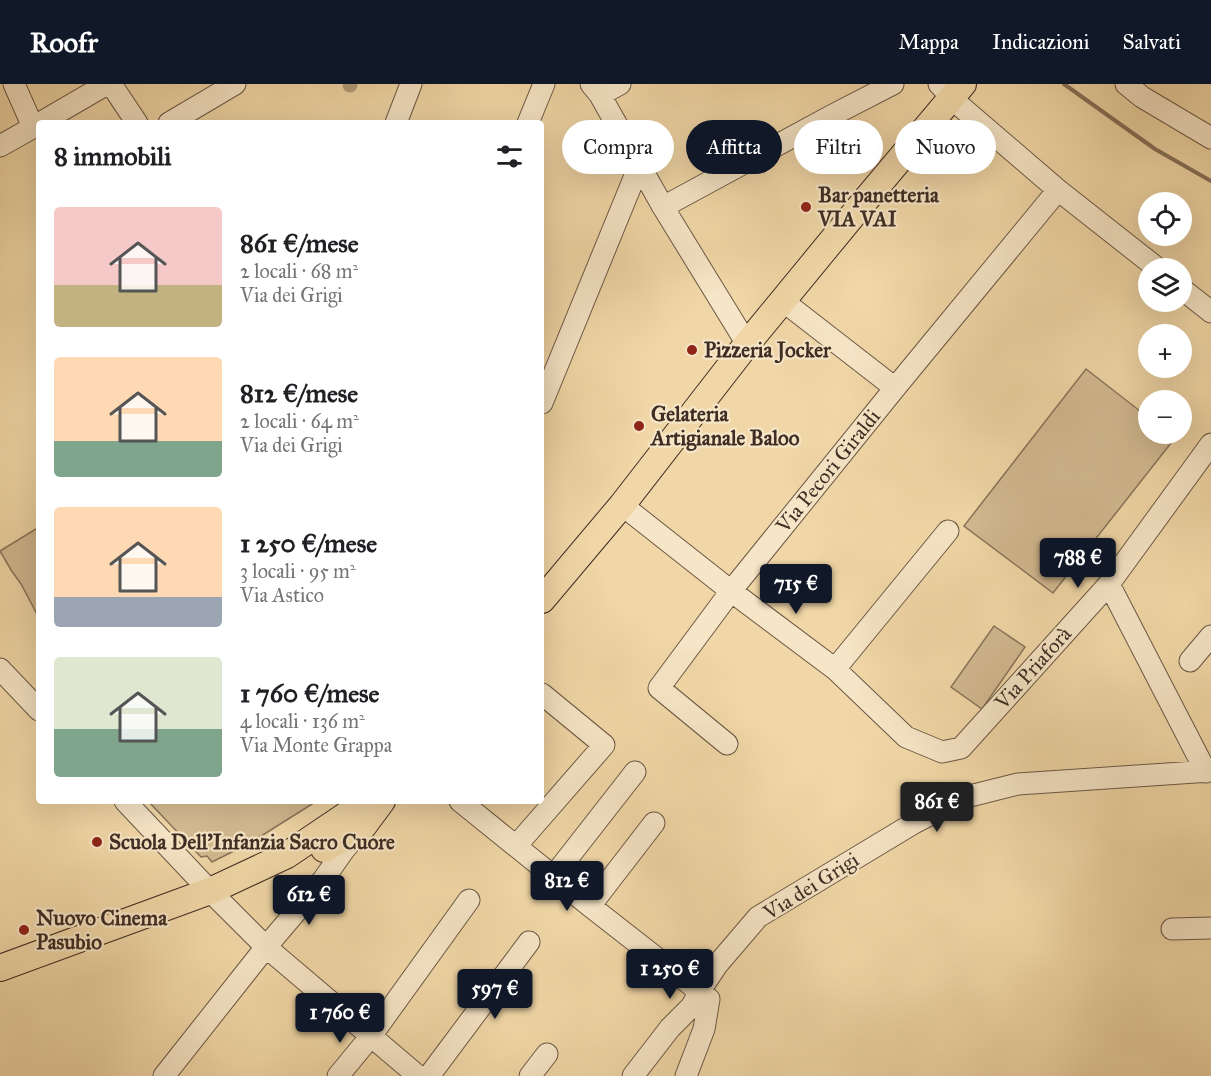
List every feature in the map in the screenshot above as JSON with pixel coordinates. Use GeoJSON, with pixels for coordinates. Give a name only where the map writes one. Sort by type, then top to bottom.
{"type":"FeatureCollection","features":[{"type":"Feature","properties":{"kind":"main road"},"geometry":{"type":"LineString","coordinates":[[544,598],[622,505],[951,88]]}},
{"type":"Feature","properties":{"kind":"main road"},"geometry":{"type":"LineString","coordinates":[[260,868],[324,860],[367,812]]}},
{"type":"Feature","properties":{"kind":"main road"},"geometry":{"type":"LineString","coordinates":[[0,968],[210,891],[287,855],[367,812]]}},
{"type":"Feature","properties":{"kind":"street"},"geometry":{"type":"LineString","coordinates":[[14,84],[36,123]]}},
{"type":"Feature","properties":{"kind":"street"},"geometry":{"type":"LineString","coordinates":[[45,120],[106,84]]}},
{"type":"Feature","properties":{"kind":"street"},"geometry":{"type":"LineString","coordinates":[[111,84],[134,120]]}},
{"type":"Feature","properties":{"kind":"street"},"geometry":{"type":"LineString","coordinates":[[174,120],[235,84]]}},
{"type":"Feature","properties":{"kind":"street"},"geometry":{"type":"LineString","coordinates":[[397,120],[411,84]]}},
{"type":"Feature","properties":{"kind":"street"},"geometry":{"type":"LineString","coordinates":[[529,120],[544,84]]}},
{"type":"Feature","properties":{"kind":"street"},"geometry":{"type":"LineString","coordinates":[[612,120],[595,90],[620,84]]}},
{"type":"Feature","properties":{"kind":"street"},"geometry":{"type":"LineString","coordinates":[[663,207],[893,84]]}},
{"type":"Feature","properties":{"kind":"street"},"geometry":{"type":"LineString","coordinates":[[951,88],[959,105],[1058,190],[1144,258]]}},
{"type":"Feature","properties":{"kind":"street"},"geometry":{"type":"LineString","coordinates":[[1140,88],[1211,138]]}},
{"type":"Feature","properties":{"kind":"street"},"geometry":{"type":"LineString","coordinates":[[0,146],[36,126]]}},
{"type":"Feature","properties":{"kind":"street"},"geometry":{"type":"LineString","coordinates":[[544,398],[636,174]]}},
{"type":"Feature","properties":{"kind":"street"},"geometry":{"type":"LineString","coordinates":[[644,174],[747,344]]}},
{"type":"Feature","properties":{"kind":"street","name":"Via Pecori Giraldi"},"geometry":{"type":"LineString","coordinates":[[727,744],[659,688],[731,591],[1058,190]]}},
{"type":"Feature","properties":{"kind":"street"},"geometry":{"type":"LineString","coordinates":[[1192,297],[1211,312]]}},
{"type":"Feature","properties":{"kind":"street"},"geometry":{"type":"LineString","coordinates":[[783,301],[895,388]]}},
{"type":"Feature","properties":{"kind":"street","name":"Via Priaforà"},"geometry":{"type":"LineString","coordinates":[[835,669],[906,737],[942,752],[961,748],[1109,584],[1211,444]]}},
{"type":"Feature","properties":{"kind":"street"},"geometry":{"type":"LineString","coordinates":[[622,505],[835,669],[948,531]]}},
{"type":"Feature","properties":{"kind":"street"},"geometry":{"type":"LineString","coordinates":[[1109,584],[1209,771]]}},
{"type":"Feature","properties":{"kind":"street"},"geometry":{"type":"LineString","coordinates":[[1190,661],[1211,636]]}},
{"type":"Feature","properties":{"kind":"street"},"geometry":{"type":"LineString","coordinates":[[0,669],[36,707]]}},
{"type":"Feature","properties":{"kind":"street"},"geometry":{"type":"LineString","coordinates":[[516,846],[604,745],[544,696]]}},
{"type":"Feature","properties":{"kind":"street","name":"Via dei Grigi"},"geometry":{"type":"LineString","coordinates":[[633,1076],[670,1028],[692,1006],[717,965],[758,917],[914,823],[962,798],[1018,784],[1209,771]]}},
{"type":"Feature","properties":{"kind":"street"},"geometry":{"type":"LineString","coordinates":[[553,877],[636,772]]}},
{"type":"Feature","properties":{"kind":"street"},"geometry":{"type":"LineString","coordinates":[[128,804],[266,947],[418,1076]]}},
{"type":"Feature","properties":{"kind":"street"},"geometry":{"type":"LineString","coordinates":[[464,804],[709,999],[704,1029],[686,1076]]}},
{"type":"Feature","properties":{"kind":"street"},"geometry":{"type":"LineString","coordinates":[[164,1076],[266,947],[324,860],[344,850],[367,812]]}},
{"type":"Feature","properties":{"kind":"street"},"geometry":{"type":"LineString","coordinates":[[590,906],[654,823]]}},
{"type":"Feature","properties":{"kind":"street"},"geometry":{"type":"LineString","coordinates":[[338,1076],[371,1036],[469,900]]}},
{"type":"Feature","properties":{"kind":"street"},"geometry":{"type":"LineString","coordinates":[[1172,929],[1211,928]]}},
{"type":"Feature","properties":{"kind":"street"},"geometry":{"type":"LineString","coordinates":[[429,1076],[529,942]]}},
{"type":"Feature","properties":{"kind":"street"},"geometry":{"type":"LineString","coordinates":[[530,1076],[547,1054]]}},
{"type":"Feature","properties":{"kind":"shaded area"},"geometry":{"type":"Polygon","coordinates":[[[1086,369],[1138,409],[1138,444],[1170,444],[1053,593],[964,526],[1086,369]]]}},
{"type":"Feature","properties":{"kind":"shaded area"},"geometry":{"type":"Polygon","coordinates":[[[36,529],[36,612],[21,584],[0,551],[36,529]]]}},
{"type":"Feature","properties":{"kind":"shaded area"},"geometry":{"type":"Polygon","coordinates":[[[994,626],[1025,647],[982,709],[951,687],[994,626]]]}},
{"type":"Feature","properties":{"kind":"shaded area"},"geometry":{"type":"Polygon","coordinates":[[[151,804],[312,804],[250,843],[212,862],[207,856],[201,857],[151,804]]]}},
{"type":"Feature","properties":{"kind":"waterway"},"geometry":{"type":"LineString","coordinates":[[1064,84],[1155,149],[1211,181]]}},
{"type":"Feature","properties":{"kind":"place","name":"Bar panetteria VIA VAI"},"geometry":{"type":"Point","coordinates":[806,207]}},
{"type":"Feature","properties":{"kind":"place","name":"Pizzeria Jocker"},"geometry":{"type":"Point","coordinates":[692,350]}},
{"type":"Feature","properties":{"kind":"place","name":"Gelateria Artigianale Baloo"},"geometry":{"type":"Point","coordinates":[639,426]}},
{"type":"Feature","properties":{"kind":"place","name":"Scuola Dell'Infanzia Sacro Cuore"},"geometry":{"type":"Point","coordinates":[97,842]}},
{"type":"Feature","properties":{"kind":"place","name":"Nuovo Cinema Pasubio"},"geometry":{"type":"Point","coordinates":[24,930]}}]}
